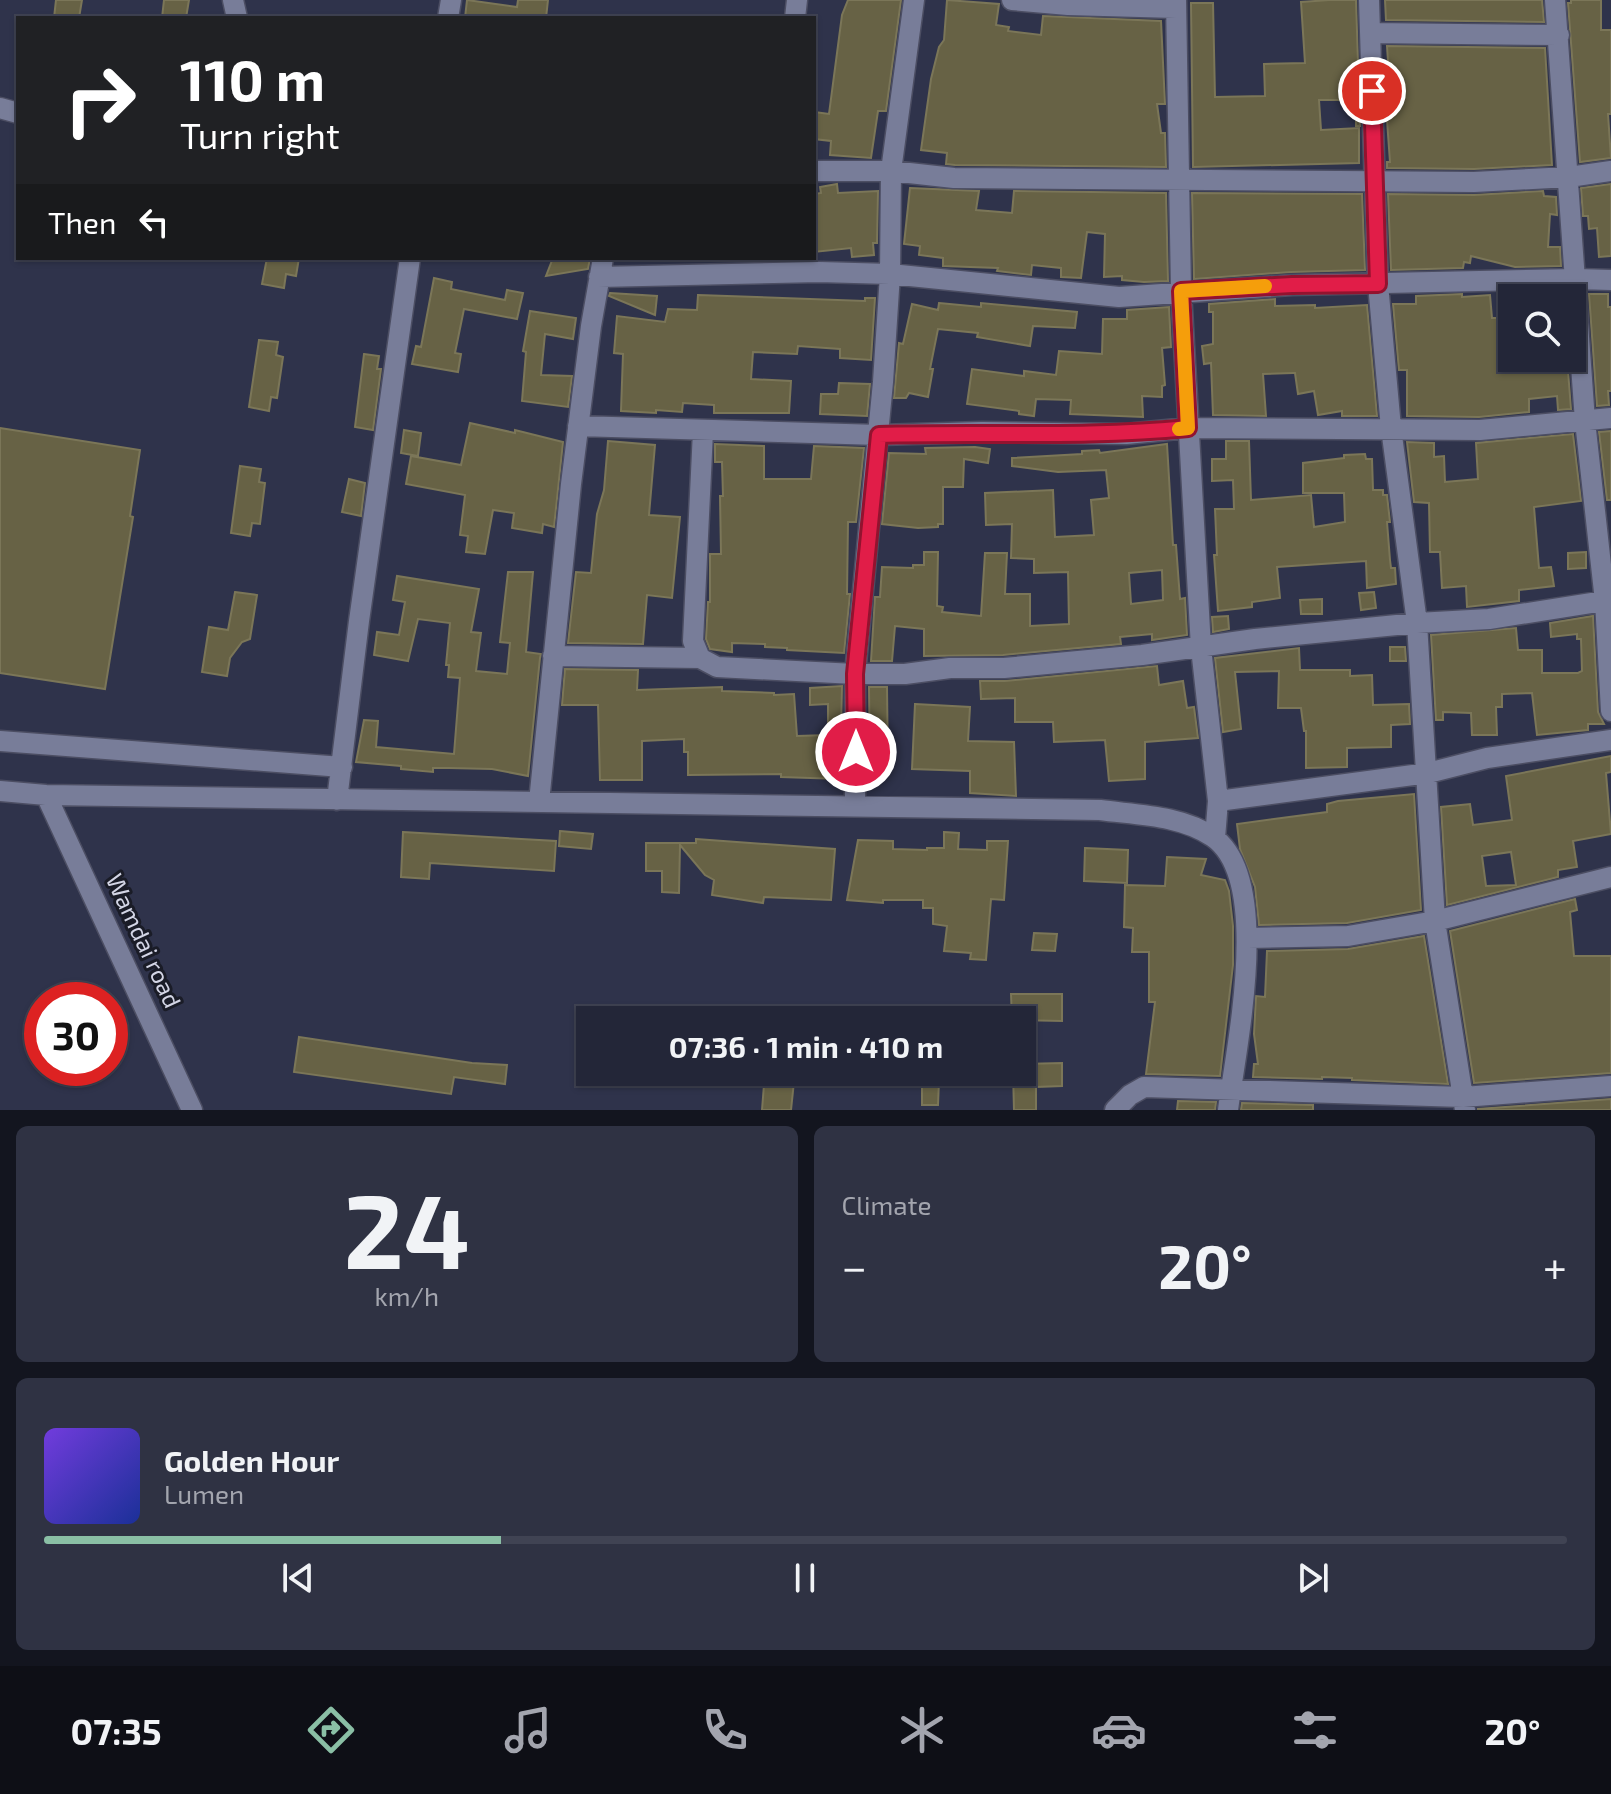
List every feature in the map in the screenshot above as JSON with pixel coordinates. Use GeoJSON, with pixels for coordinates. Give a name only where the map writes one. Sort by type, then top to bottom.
{"type":"FeatureCollection","features":[{"type":"Feature","properties":{"kind":"street"},"geometry":{"type":"LineString","coordinates":[[855,805],[855,674],[879,435],[890,274],[891,171],[914,0]]}},
{"type":"Feature","properties":{"kind":"street"},"geometry":{"type":"LineString","coordinates":[[1012,0],[1068,5],[1176,4],[1181,291],[1201,648],[1218,801],[1215,838]]}},
{"type":"Feature","properties":{"kind":"street"},"geometry":{"type":"LineString","coordinates":[[1369,0],[1378,284],[1391,428],[1417,623],[1435,921],[1464,1104]]}},
{"type":"Feature","properties":{"kind":"street"},"geometry":{"type":"LineString","coordinates":[[1555,0],[1585,421],[1608,601],[1611,711]]}},
{"type":"Feature","properties":{"kind":"street"},"geometry":{"type":"LineString","coordinates":[[1370,33],[1559,35]]}},
{"type":"Feature","properties":{"kind":"street"},"geometry":{"type":"LineString","coordinates":[[816,171],[891,171],[954,178],[1123,181],[1474,182],[1569,177],[1611,171]]}},
{"type":"Feature","properties":{"kind":"street"},"geometry":{"type":"LineString","coordinates":[[337,800],[410,260]]}},
{"type":"Feature","properties":{"kind":"street"},"geometry":{"type":"LineString","coordinates":[[539,802],[578,426],[601,268],[890,274],[1119,297],[1292,285],[1611,280]]}},
{"type":"Feature","properties":{"kind":"street"},"geometry":{"type":"LineString","coordinates":[[578,426],[879,435],[982,432],[1126,434],[1188,428],[1480,430],[1611,418]]}},
{"type":"Feature","properties":{"kind":"street"},"geometry":{"type":"LineString","coordinates":[[700,658],[693,641],[703,431]]}},
{"type":"Feature","properties":{"kind":"street"},"geometry":{"type":"LineString","coordinates":[[553,656],[700,658],[717,667],[905,674],[950,668],[1004,668],[1201,648],[1255,639],[1489,619],[1608,601]]}},
{"type":"Feature","properties":{"kind":"street"},"geometry":{"type":"LineString","coordinates":[[1218,801],[1428,773],[1487,758],[1611,740]]}},
{"type":"Feature","properties":{"kind":"street"},"geometry":{"type":"LineString","coordinates":[[0,741],[342,767]]}},
{"type":"Feature","properties":{"kind":"street"},"geometry":{"type":"LineString","coordinates":[[0,791],[46,795],[1100,810],[1177,821],[1215,838],[1232,859],[1245,901],[1248,938],[1229,1100]]}},
{"type":"Feature","properties":{"kind":"street","name":"Wamdai road"},"geometry":{"type":"LineString","coordinates":[[46,795],[192,1110]]}},
{"type":"Feature","properties":{"kind":"street"},"geometry":{"type":"LineString","coordinates":[[1248,938],[1348,936],[1435,921],[1611,877]]}},
{"type":"Feature","properties":{"kind":"street"},"geometry":{"type":"LineString","coordinates":[[1115,1110],[1130,1095],[1144,1087],[1229,1100],[1464,1104],[1611,1086]]}},
{"type":"Feature","properties":{"kind":"building"},"geometry":{"type":"Polygon","coordinates":[[[56,0],[82,0],[79,16],[54,16],[56,0]]]}},
{"type":"Feature","properties":{"kind":"building"},"geometry":{"type":"Polygon","coordinates":[[[164,0],[189,0],[186,16],[162,16],[164,0]]]}},
{"type":"Feature","properties":{"kind":"building"},"geometry":{"type":"Polygon","coordinates":[[[467,0],[517,7],[518,0],[548,0],[546,16],[465,16],[467,0]]]}},
{"type":"Feature","properties":{"kind":"building"},"geometry":{"type":"Polygon","coordinates":[[[848,0],[901,0],[886,111],[878,111],[871,158],[830,155],[831,141],[816,139],[816,112],[829,114],[842,15],[848,0]]]}},
{"type":"Feature","properties":{"kind":"building"},"geometry":{"type":"Polygon","coordinates":[[[947,0],[999,4],[996,25],[1009,27],[1008,31],[1041,35],[1043,16],[1161,21],[1165,104],[1157,104],[1161,133],[1165,133],[1166,167],[955,165],[946,164],[947,153],[921,150],[931,79],[939,47],[944,40],[947,0]]]}},
{"type":"Feature","properties":{"kind":"building"},"geometry":{"type":"Polygon","coordinates":[[[1356,0],[1360,126],[1356,126],[1356,100],[1319,100],[1321,130],[1359,128],[1359,163],[1193,167],[1191,3],[1213,3],[1215,97],[1265,96],[1264,64],[1305,63],[1301,2],[1356,0]]]}},
{"type":"Feature","properties":{"kind":"building"},"geometry":{"type":"Polygon","coordinates":[[[1385,0],[1542,0],[1544,22],[1386,20],[1385,0]]]}},
{"type":"Feature","properties":{"kind":"building"},"geometry":{"type":"Polygon","coordinates":[[[1571,0],[1601,0],[1601,30],[1611,30],[1611,114],[1608,114],[1611,158],[1580,162],[1568,3],[1571,0]]]}},
{"type":"Feature","properties":{"kind":"building"},"geometry":{"type":"Polygon","coordinates":[[[1387,46],[1545,48],[1552,165],[1474,169],[1387,168],[1387,162],[1390,162],[1385,92],[1390,92],[1387,46]]]}},
{"type":"Feature","properties":{"kind":"building"},"geometry":{"type":"Polygon","coordinates":[[[837,184],[838,193],[878,191],[874,255],[852,257],[851,248],[816,252],[816,194],[821,193],[820,187],[837,184]]]}},
{"type":"Feature","properties":{"kind":"building"},"geometry":{"type":"Polygon","coordinates":[[[1611,184],[1611,256],[1599,257],[1597,228],[1589,229],[1588,216],[1583,216],[1581,188],[1611,184]]]}},
{"type":"Feature","properties":{"kind":"building"},"geometry":{"type":"Polygon","coordinates":[[[910,188],[979,191],[976,210],[1012,213],[1014,191],[1166,193],[1168,281],[1144,282],[1122,280],[1122,276],[1104,277],[1105,234],[1087,232],[1081,278],[1061,277],[1061,268],[1032,265],[1031,275],[997,271],[998,268],[943,266],[943,258],[919,255],[920,246],[904,244],[910,188]]]}},
{"type":"Feature","properties":{"kind":"building"},"geometry":{"type":"Polygon","coordinates":[[[1543,191],[1544,196],[1556,197],[1557,215],[1550,214],[1548,247],[1560,247],[1561,266],[1515,267],[1471,256],[1470,263],[1464,262],[1463,268],[1391,270],[1388,194],[1474,195],[1543,191]]]}},
{"type":"Feature","properties":{"kind":"building"},"geometry":{"type":"Polygon","coordinates":[[[1192,193],[1362,194],[1365,270],[1194,279],[1192,193]]]}},
{"type":"Feature","properties":{"kind":"building"},"geometry":{"type":"Polygon","coordinates":[[[267,260],[299,260],[296,276],[286,274],[284,288],[262,284],[267,260]]]}},
{"type":"Feature","properties":{"kind":"building"},"geometry":{"type":"Polygon","coordinates":[[[552,260],[590,260],[588,269],[546,276],[552,260]]]}},
{"type":"Feature","properties":{"kind":"building"},"geometry":{"type":"Polygon","coordinates":[[[434,278],[452,282],[451,289],[505,300],[507,290],[523,293],[517,319],[464,309],[455,353],[461,354],[458,372],[412,364],[416,346],[421,347],[434,278]]]}},
{"type":"Feature","properties":{"kind":"building"},"geometry":{"type":"Polygon","coordinates":[[[610,293],[657,296],[655,315],[609,296],[610,293]]]}},
{"type":"Feature","properties":{"kind":"building"},"geometry":{"type":"Polygon","coordinates":[[[1589,294],[1608,294],[1608,307],[1611,307],[1609,405],[1597,406],[1589,294]]]}},
{"type":"Feature","properties":{"kind":"building"},"geometry":{"type":"Polygon","coordinates":[[[698,295],[865,301],[865,298],[875,298],[871,360],[840,358],[840,349],[798,346],[797,354],[753,352],[751,379],[791,381],[789,413],[714,413],[714,405],[683,403],[682,412],[621,411],[623,354],[614,353],[617,316],[665,322],[668,309],[697,310],[698,295]]]}},
{"type":"Feature","properties":{"kind":"building"},"geometry":{"type":"Polygon","coordinates":[[[1490,295],[1492,318],[1498,318],[1498,372],[1568,372],[1571,409],[1558,410],[1557,396],[1529,399],[1529,412],[1479,417],[1407,416],[1407,370],[1399,370],[1393,304],[1416,304],[1416,296],[1490,295]]]}},
{"type":"Feature","properties":{"kind":"building"},"geometry":{"type":"Polygon","coordinates":[[[1275,299],[1275,306],[1315,305],[1315,308],[1367,305],[1377,416],[1342,416],[1342,411],[1318,415],[1314,391],[1298,394],[1295,373],[1263,374],[1266,416],[1213,415],[1211,363],[1204,364],[1202,346],[1213,344],[1213,312],[1209,312],[1209,304],[1275,299]]]}},
{"type":"Feature","properties":{"kind":"building"},"geometry":{"type":"Polygon","coordinates":[[[939,303],[981,307],[981,303],[1077,312],[1075,328],[1033,326],[1030,346],[977,337],[978,333],[938,329],[928,397],[909,393],[906,398],[894,398],[899,343],[903,344],[912,304],[938,310],[939,303]]]}},
{"type":"Feature","properties":{"kind":"building"},"geometry":{"type":"Polygon","coordinates":[[[1169,307],[1171,347],[1162,348],[1165,385],[1162,386],[1162,397],[1142,396],[1143,417],[1070,414],[1071,400],[1036,399],[1034,416],[967,404],[972,369],[1024,376],[1024,371],[1056,375],[1059,351],[1102,354],[1103,319],[1127,319],[1127,310],[1169,307]]]}},
{"type":"Feature","properties":{"kind":"building"},"geometry":{"type":"Polygon","coordinates":[[[530,311],[576,318],[573,339],[545,334],[541,375],[572,376],[568,407],[522,401],[526,352],[523,351],[530,311]]]}},
{"type":"Feature","properties":{"kind":"building"},"geometry":{"type":"Polygon","coordinates":[[[259,340],[278,342],[276,355],[283,357],[277,398],[271,397],[269,411],[249,407],[259,340]]]}},
{"type":"Feature","properties":{"kind":"building"},"geometry":{"type":"Polygon","coordinates":[[[364,354],[379,356],[377,369],[381,369],[373,430],[355,427],[364,354]]]}},
{"type":"Feature","properties":{"kind":"building"},"geometry":{"type":"Polygon","coordinates":[[[839,383],[870,384],[867,416],[820,414],[821,394],[838,394],[839,383]]]}},
{"type":"Feature","properties":{"kind":"building"},"geometry":{"type":"Polygon","coordinates":[[[470,423],[563,442],[554,527],[543,524],[542,533],[512,528],[514,513],[493,510],[485,554],[466,552],[468,536],[460,535],[465,495],[406,484],[411,456],[461,465],[470,423]]]}},
{"type":"Feature","properties":{"kind":"building"},"geometry":{"type":"Polygon","coordinates":[[[0,428],[140,450],[130,516],[133,517],[105,689],[0,673],[0,428]]]}},
{"type":"Feature","properties":{"kind":"building"},"geometry":{"type":"Polygon","coordinates":[[[404,430],[421,433],[418,456],[401,453],[404,430]]]}},
{"type":"Feature","properties":{"kind":"building"},"geometry":{"type":"Polygon","coordinates":[[[1611,431],[1611,500],[1607,500],[1599,432],[1611,431]]]}},
{"type":"Feature","properties":{"kind":"building"},"geometry":{"type":"Polygon","coordinates":[[[1573,434],[1581,501],[1534,507],[1539,568],[1551,567],[1554,586],[1519,590],[1519,601],[1467,607],[1466,586],[1442,588],[1440,552],[1430,552],[1429,503],[1414,502],[1407,442],[1434,443],[1434,457],[1444,456],[1445,482],[1478,479],[1476,443],[1573,434]]]}},
{"type":"Feature","properties":{"kind":"building"},"geometry":{"type":"Polygon","coordinates":[[[608,441],[655,445],[649,515],[680,517],[672,598],[647,595],[643,644],[568,643],[576,572],[591,573],[608,441]]]}},
{"type":"Feature","properties":{"kind":"building"},"geometry":{"type":"Polygon","coordinates":[[[1226,441],[1249,441],[1251,500],[1311,495],[1314,527],[1345,522],[1344,493],[1303,493],[1303,463],[1344,458],[1344,455],[1365,454],[1366,459],[1372,459],[1373,490],[1383,490],[1383,495],[1387,495],[1390,560],[1391,568],[1395,568],[1396,584],[1367,588],[1366,561],[1277,567],[1280,598],[1252,602],[1252,607],[1218,611],[1215,509],[1234,509],[1233,480],[1212,481],[1212,459],[1226,459],[1226,441]]]}},
{"type":"Feature","properties":{"kind":"building"},"geometry":{"type":"Polygon","coordinates":[[[715,444],[764,446],[764,479],[811,479],[814,446],[864,448],[856,522],[848,522],[847,594],[850,594],[844,653],[732,643],[732,652],[710,649],[706,639],[710,554],[721,554],[720,496],[723,496],[722,462],[715,462],[715,444]]]}},
{"type":"Feature","properties":{"kind":"building"},"geometry":{"type":"Polygon","coordinates":[[[1167,444],[1173,545],[1176,545],[1180,599],[1185,598],[1187,635],[1152,640],[1152,634],[1120,637],[1121,644],[1003,655],[924,656],[924,629],[895,626],[892,661],[871,661],[875,597],[880,597],[882,567],[913,568],[913,565],[924,565],[924,552],[938,552],[937,606],[943,607],[942,612],[981,616],[985,553],[1007,553],[1005,594],[1030,594],[1030,626],[1069,624],[1068,572],[1034,573],[1034,559],[1011,558],[1012,524],[986,525],[985,493],[1053,490],[1055,537],[1094,535],[1091,500],[1109,498],[1106,470],[1058,472],[1012,466],[1012,458],[1082,454],[1082,451],[1099,450],[1100,453],[1167,444]],[[1162,570],[1129,573],[1131,604],[1163,600],[1162,570]]]}},
{"type":"Feature","properties":{"kind":"building"},"geometry":{"type":"Polygon","coordinates":[[[925,448],[990,449],[988,463],[964,459],[963,487],[943,487],[943,524],[918,528],[882,524],[889,453],[926,454],[925,448]]]}},
{"type":"Feature","properties":{"kind":"building"},"geometry":{"type":"Polygon","coordinates":[[[240,466],[261,469],[259,482],[265,483],[260,524],[252,523],[250,536],[231,533],[240,466]]]}},
{"type":"Feature","properties":{"kind":"building"},"geometry":{"type":"Polygon","coordinates":[[[349,479],[365,483],[361,516],[342,512],[349,479]]]}},
{"type":"Feature","properties":{"kind":"building"},"geometry":{"type":"Polygon","coordinates":[[[1586,552],[1586,568],[1568,569],[1568,553],[1586,552]]]}},
{"type":"Feature","properties":{"kind":"building"},"geometry":{"type":"Polygon","coordinates":[[[508,572],[533,572],[526,652],[541,654],[528,776],[492,769],[433,768],[433,772],[356,762],[364,720],[378,721],[376,747],[454,754],[460,678],[448,677],[449,665],[446,665],[450,623],[418,619],[408,661],[374,655],[377,632],[399,635],[405,602],[393,600],[397,576],[479,589],[471,632],[481,633],[476,671],[507,674],[510,643],[500,642],[508,572]]]}},
{"type":"Feature","properties":{"kind":"building"},"geometry":{"type":"Polygon","coordinates":[[[235,592],[257,595],[250,639],[242,642],[230,658],[227,676],[202,672],[209,627],[228,630],[235,592]]]}},
{"type":"Feature","properties":{"kind":"building"},"geometry":{"type":"Polygon","coordinates":[[[1374,592],[1376,608],[1361,610],[1359,593],[1374,592]]]}},
{"type":"Feature","properties":{"kind":"building"},"geometry":{"type":"Polygon","coordinates":[[[1322,599],[1322,614],[1301,614],[1300,600],[1322,599]]]}},
{"type":"Feature","properties":{"kind":"building"},"geometry":{"type":"Polygon","coordinates":[[[1228,616],[1229,629],[1213,632],[1212,617],[1228,616]]]}},
{"type":"Feature","properties":{"kind":"building"},"geometry":{"type":"Polygon","coordinates":[[[1593,616],[1598,712],[1604,724],[1588,724],[1588,730],[1537,735],[1532,693],[1502,694],[1502,707],[1496,707],[1497,735],[1472,735],[1471,713],[1443,712],[1443,720],[1436,720],[1431,635],[1516,628],[1518,650],[1542,650],[1542,673],[1578,673],[1582,671],[1581,639],[1577,639],[1577,634],[1551,637],[1550,623],[1593,616]]]}},
{"type":"Feature","properties":{"kind":"building"},"geometry":{"type":"Polygon","coordinates":[[[1390,647],[1405,647],[1406,661],[1390,661],[1390,647]]]}},
{"type":"Feature","properties":{"kind":"building"},"geometry":{"type":"Polygon","coordinates":[[[1299,648],[1300,670],[1350,670],[1350,676],[1372,675],[1373,705],[1409,704],[1410,724],[1391,725],[1391,747],[1347,748],[1347,767],[1306,768],[1306,731],[1301,708],[1278,708],[1279,671],[1235,672],[1241,729],[1223,732],[1215,658],[1299,648]]]}},
{"type":"Feature","properties":{"kind":"building"},"geometry":{"type":"Polygon","coordinates":[[[1157,666],[1159,685],[1183,681],[1187,708],[1194,707],[1198,738],[1145,742],[1145,779],[1109,781],[1105,740],[1054,742],[1053,722],[1015,722],[1015,698],[981,699],[980,681],[1157,666]]]}},
{"type":"Feature","properties":{"kind":"building"},"geometry":{"type":"Polygon","coordinates":[[[565,669],[638,670],[637,690],[722,687],[722,691],[794,694],[797,736],[828,735],[828,704],[810,705],[810,688],[842,686],[840,779],[781,777],[781,774],[688,775],[688,752],[684,752],[684,739],[642,741],[642,780],[600,780],[598,705],[562,705],[565,669]]]}},
{"type":"Feature","properties":{"kind":"building"},"geometry":{"type":"Polygon","coordinates":[[[869,687],[887,687],[888,768],[870,768],[869,687]]]}},
{"type":"Feature","properties":{"kind":"building"},"geometry":{"type":"Polygon","coordinates":[[[915,704],[970,707],[968,741],[1014,742],[1016,796],[970,793],[970,771],[912,769],[915,704]]]}},
{"type":"Feature","properties":{"kind":"building"},"geometry":{"type":"Polygon","coordinates":[[[1611,756],[1611,772],[1606,773],[1611,834],[1573,841],[1577,867],[1558,870],[1558,877],[1447,905],[1441,807],[1470,804],[1473,825],[1512,820],[1506,776],[1611,756]],[[1511,852],[1482,856],[1486,886],[1516,885],[1511,852]]]}},
{"type":"Feature","properties":{"kind":"building"},"geometry":{"type":"Polygon","coordinates":[[[1414,794],[1421,910],[1347,923],[1259,925],[1255,887],[1240,849],[1237,824],[1327,812],[1327,804],[1338,801],[1414,794]]]}},
{"type":"Feature","properties":{"kind":"building"},"geometry":{"type":"Polygon","coordinates":[[[560,831],[593,834],[591,849],[559,846],[560,831]]]}},
{"type":"Feature","properties":{"kind":"building"},"geometry":{"type":"Polygon","coordinates":[[[403,832],[556,841],[554,871],[430,863],[429,879],[401,877],[403,832]]]}},
{"type":"Feature","properties":{"kind":"building"},"geometry":{"type":"Polygon","coordinates":[[[944,832],[959,833],[958,849],[987,850],[987,841],[1008,841],[1004,900],[991,899],[986,960],[970,959],[971,953],[944,951],[947,926],[933,924],[933,908],[923,908],[923,900],[883,900],[883,903],[847,900],[858,840],[893,841],[893,849],[927,850],[944,848],[944,832]]]}},
{"type":"Feature","properties":{"kind":"building"},"geometry":{"type":"Polygon","coordinates":[[[696,839],[835,849],[831,900],[764,897],[763,903],[712,895],[714,880],[705,875],[680,845],[679,893],[662,892],[662,871],[646,871],[646,843],[696,843],[696,839]]]}},
{"type":"Feature","properties":{"kind":"building"},"geometry":{"type":"Polygon","coordinates":[[[1085,848],[1128,850],[1127,883],[1084,881],[1085,848]]]}},
{"type":"Feature","properties":{"kind":"building"},"geometry":{"type":"Polygon","coordinates":[[[1167,857],[1206,859],[1201,875],[1225,880],[1229,891],[1233,965],[1220,1076],[1146,1074],[1155,1002],[1149,1002],[1149,952],[1132,952],[1133,928],[1124,927],[1125,885],[1165,886],[1167,857]]]}},
{"type":"Feature","properties":{"kind":"building"},"geometry":{"type":"Polygon","coordinates":[[[1575,899],[1577,910],[1570,912],[1574,956],[1611,956],[1611,1073],[1474,1083],[1450,931],[1575,899]]]}},
{"type":"Feature","properties":{"kind":"building"},"geometry":{"type":"Polygon","coordinates":[[[1034,933],[1057,934],[1055,951],[1032,950],[1034,933]]]}},
{"type":"Feature","properties":{"kind":"building"},"geometry":{"type":"Polygon","coordinates":[[[1424,936],[1448,1084],[1352,1078],[1253,1077],[1254,1064],[1258,1064],[1254,1034],[1256,996],[1265,997],[1267,951],[1348,949],[1424,936]]]}},
{"type":"Feature","properties":{"kind":"building"},"geometry":{"type":"Polygon","coordinates":[[[1011,994],[1062,994],[1062,1021],[1036,1020],[1036,1006],[1011,1006],[1011,994]]]}},
{"type":"Feature","properties":{"kind":"building"},"geometry":{"type":"Polygon","coordinates":[[[299,1037],[472,1063],[507,1065],[505,1084],[454,1077],[451,1094],[294,1072],[299,1037]]]}},
{"type":"Feature","properties":{"kind":"building"},"geometry":{"type":"Polygon","coordinates":[[[1062,1063],[1062,1086],[1036,1087],[1036,1110],[1014,1110],[1013,1086],[1036,1086],[1036,1064],[1062,1063]]]}},
{"type":"Feature","properties":{"kind":"building"},"geometry":{"type":"Polygon","coordinates":[[[764,1086],[794,1086],[791,1110],[762,1110],[764,1086]]]}},
{"type":"Feature","properties":{"kind":"building"},"geometry":{"type":"Polygon","coordinates":[[[922,1086],[939,1086],[938,1105],[922,1105],[922,1086]]]}},
{"type":"Feature","properties":{"kind":"building"},"geometry":{"type":"Polygon","coordinates":[[[1611,1099],[1611,1110],[1478,1110],[1478,1109],[1611,1099]]]}},
{"type":"Feature","properties":{"kind":"building"},"geometry":{"type":"Polygon","coordinates":[[[1178,1101],[1216,1102],[1215,1110],[1177,1110],[1178,1101]]]}},
{"type":"Feature","properties":{"kind":"building"},"geometry":{"type":"Polygon","coordinates":[[[1242,1103],[1313,1105],[1313,1110],[1241,1110],[1242,1103]]]}},
{"type":"Feature","properties":{"kind":"slow traffic"},"geometry":{"type":"LineString","coordinates":[[1179,429],[1188,428],[1181,291],[1265,286]]}},
{"type":"Feature","properties":{"kind":"route"},"geometry":{"type":"LineString","coordinates":[[856,752],[855,674],[879,435],[982,432],[1126,434],[1188,428],[1181,291],[1378,284],[1372,91]]}}]}
